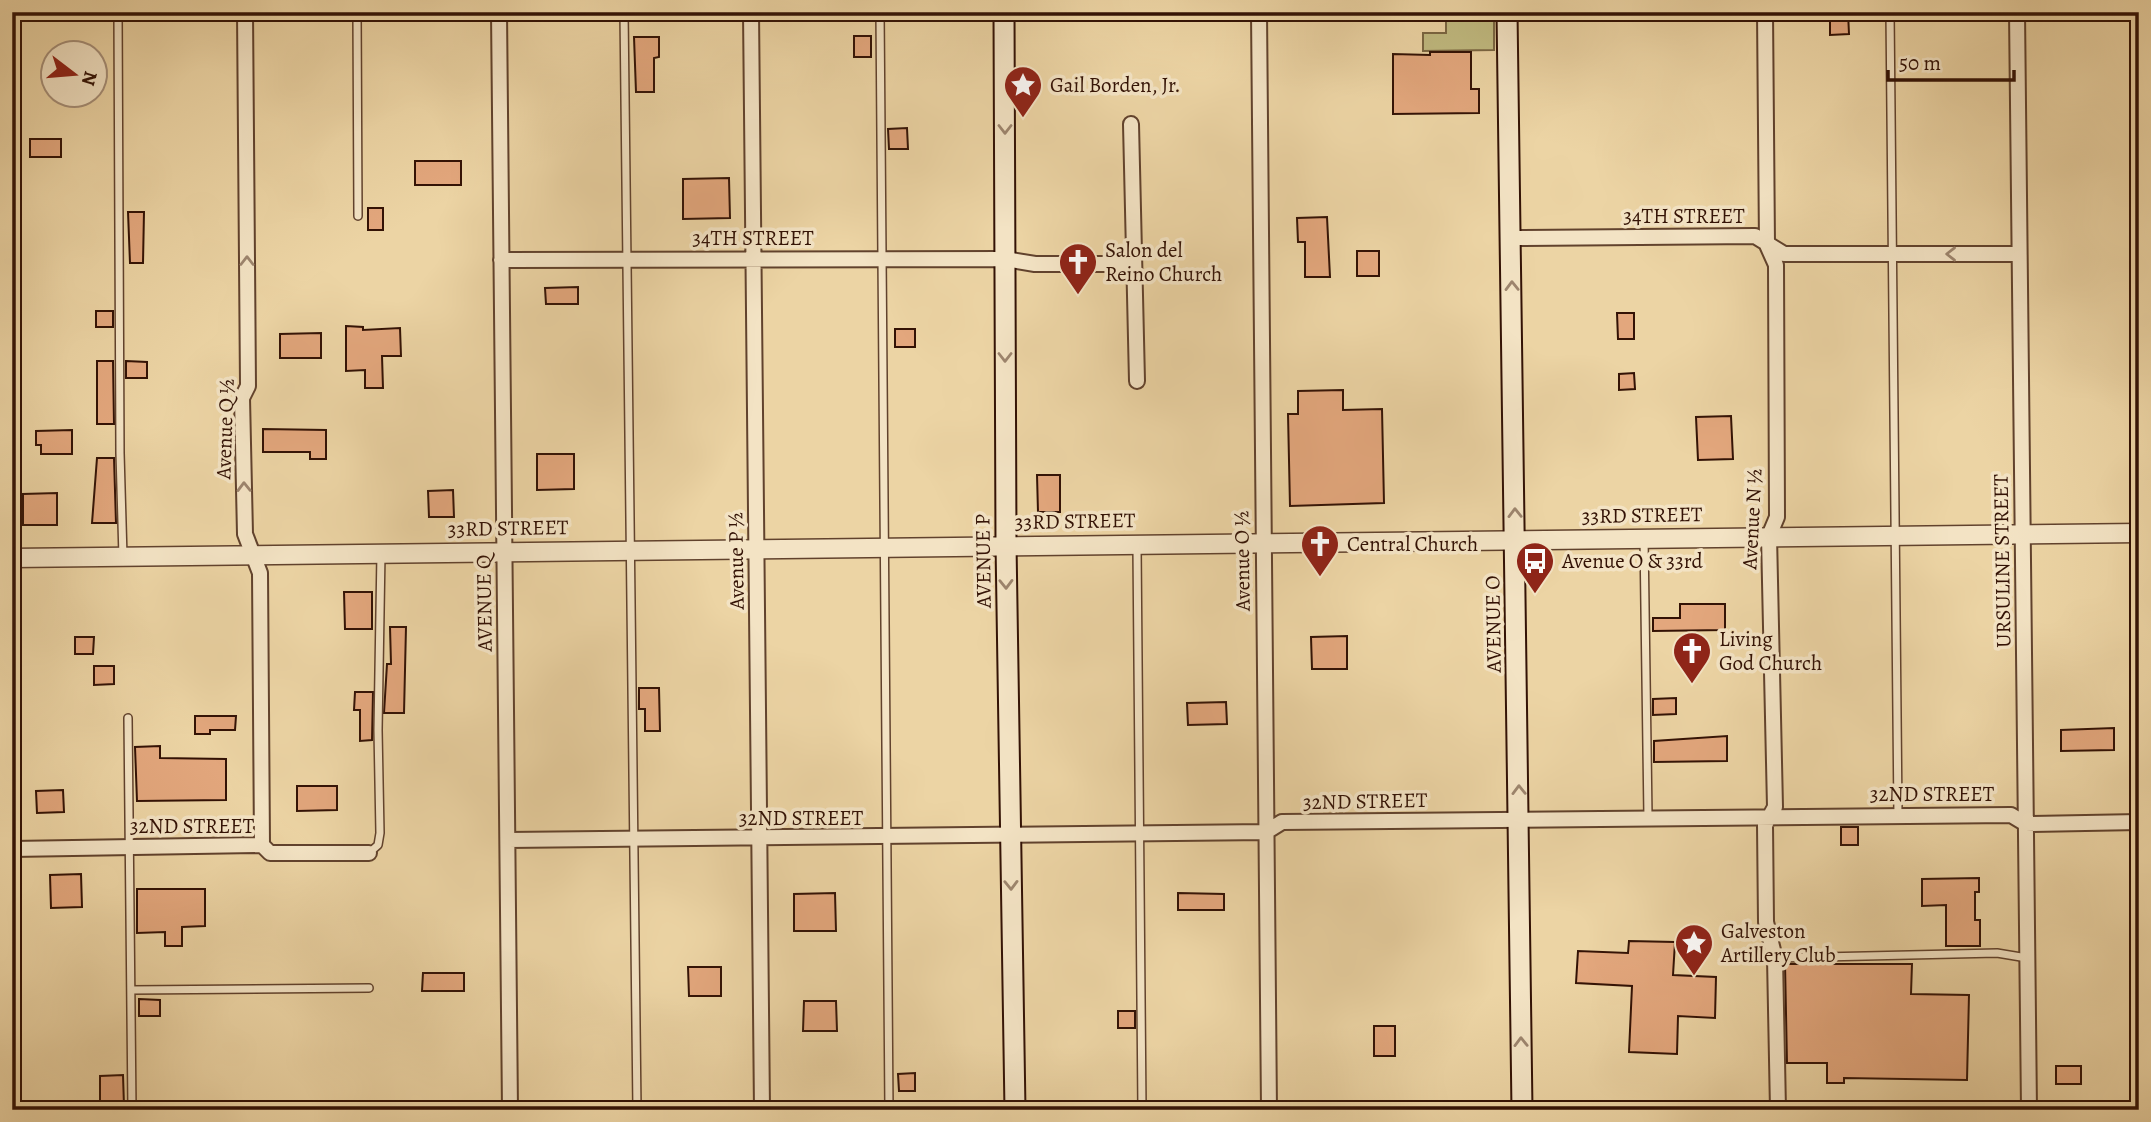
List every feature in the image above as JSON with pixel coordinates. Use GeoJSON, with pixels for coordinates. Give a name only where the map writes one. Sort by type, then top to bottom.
{"type":"FeatureCollection","features":[{"type":"Feature","properties":{"kind":"main road","name":"AVENUE P"},"geometry":{"type":"LineString","coordinates":[[1004,12],[1006,544],[1015,1110]]}},
{"type":"Feature","properties":{"kind":"main road","name":"AVENUE O"},"geometry":{"type":"LineString","coordinates":[[1507,12],[1522,1110]]}},
{"type":"Feature","properties":{"kind":"street","name":"Avenue Q ½"},"geometry":{"type":"LineString","coordinates":[[245,12],[248,386],[242,398],[244,534],[260,573],[262,845]]}},
{"type":"Feature","properties":{"kind":"street","name":"AVENUE Q"},"geometry":{"type":"LineString","coordinates":[[499,12],[510,1110]]}},
{"type":"Feature","properties":{"kind":"street","name":"Avenue P ½"},"geometry":{"type":"LineString","coordinates":[[751,12],[762,1110]]}},
{"type":"Feature","properties":{"kind":"street","name":"Avenue O ½"},"geometry":{"type":"LineString","coordinates":[[1259,12],[1269,1110]]}},
{"type":"Feature","properties":{"kind":"street","name":"Avenue N ½"},"geometry":{"type":"LineString","coordinates":[[1765,12],[1767,245],[1776,265],[1777,517],[1769,536],[1775,802],[1765,825],[1766,922],[1775,958],[1778,1110]]}},
{"type":"Feature","properties":{"kind":"street","name":"URSULINE STREET"},"geometry":{"type":"LineString","coordinates":[[2017,12],[2029,1110]]}},
{"type":"Feature","properties":{"kind":"street"},"geometry":{"type":"LineString","coordinates":[[1130,124],[1136,381]]}},
{"type":"Feature","properties":{"kind":"street","name":"34TH STREET"},"geometry":{"type":"LineString","coordinates":[[1512,239],[1755,236],[1784,254],[2019,254]]}},
{"type":"Feature","properties":{"kind":"street","name":"34TH STREET"},"geometry":{"type":"LineString","coordinates":[[501,260],[881,258],[1005,259],[1035,264],[1134,264]]}},
{"type":"Feature","properties":{"kind":"street","name":"33RD STREET"},"geometry":{"type":"LineString","coordinates":[[12,558],[1137,542],[1515,541],[2139,533]]}},
{"type":"Feature","properties":{"kind":"street","name":"32ND STREET"},"geometry":{"type":"LineString","coordinates":[[508,840],[1140,835],[1266,832],[1282,822],[1648,817],[2011,815],[2026,824],[2139,822]]}},
{"type":"Feature","properties":{"kind":"street","name":"32ND STREET"},"geometry":{"type":"LineString","coordinates":[[12,849],[262,845],[270,853],[369,853]]}},
{"type":"Feature","properties":{"kind":"lane"},"geometry":{"type":"LineString","coordinates":[[118,12],[123,557]]}},
{"type":"Feature","properties":{"kind":"lane"},"geometry":{"type":"LineString","coordinates":[[356,12],[358,216]]}},
{"type":"Feature","properties":{"kind":"lane"},"geometry":{"type":"LineString","coordinates":[[624,12],[637,1110]]}},
{"type":"Feature","properties":{"kind":"lane"},"geometry":{"type":"LineString","coordinates":[[880,12],[890,1110]]}},
{"type":"Feature","properties":{"kind":"lane"},"geometry":{"type":"LineString","coordinates":[[1890,12],[1898,816]]}},
{"type":"Feature","properties":{"kind":"lane"},"geometry":{"type":"LineString","coordinates":[[1644,538],[1648,817]]}},
{"type":"Feature","properties":{"kind":"lane"},"geometry":{"type":"LineString","coordinates":[[1137,542],[1142,1110]]}},
{"type":"Feature","properties":{"kind":"lane"},"geometry":{"type":"LineString","coordinates":[[369,853],[378,845],[380,833],[378,730],[381,553]]}},
{"type":"Feature","properties":{"kind":"lane"},"geometry":{"type":"LineString","coordinates":[[128,718],[132,1110]]}},
{"type":"Feature","properties":{"kind":"lane"},"geometry":{"type":"LineString","coordinates":[[1775,958],[1997,953],[2028,958]]}},
{"type":"Feature","properties":{"kind":"lane"},"geometry":{"type":"LineString","coordinates":[[131,990],[369,988]]}},
{"type":"Feature","properties":{"kind":"shaded area"},"geometry":{"type":"Polygon","coordinates":[[[1446,12],[1494,12],[1494,50],[1423,51],[1423,33],[1446,33],[1446,12]]]}},
{"type":"Feature","properties":{"kind":"building"},"geometry":{"type":"Polygon","coordinates":[[[1830,12],[1848,12],[1849,34],[1830,35],[1830,12]]]}},
{"type":"Feature","properties":{"kind":"building"},"geometry":{"type":"Polygon","coordinates":[[[854,36],[871,36],[871,57],[854,57],[854,36]]]}},
{"type":"Feature","properties":{"kind":"building"},"geometry":{"type":"Polygon","coordinates":[[[634,37],[659,37],[659,57],[654,58],[654,92],[636,92],[634,37]]]}},
{"type":"Feature","properties":{"kind":"building"},"geometry":{"type":"Polygon","coordinates":[[[1430,52],[1471,52],[1471,89],[1479,89],[1479,113],[1393,114],[1393,54],[1430,55],[1430,52]]]}},
{"type":"Feature","properties":{"kind":"building"},"geometry":{"type":"Polygon","coordinates":[[[907,128],[908,149],[889,149],[888,129],[907,128]]]}},
{"type":"Feature","properties":{"kind":"building"},"geometry":{"type":"Polygon","coordinates":[[[30,139],[61,139],[61,157],[30,157],[30,139]]]}},
{"type":"Feature","properties":{"kind":"building"},"geometry":{"type":"Polygon","coordinates":[[[415,161],[461,161],[461,185],[415,185],[415,161]]]}},
{"type":"Feature","properties":{"kind":"building"},"geometry":{"type":"Polygon","coordinates":[[[729,178],[730,218],[683,219],[683,179],[729,178]]]}},
{"type":"Feature","properties":{"kind":"building"},"geometry":{"type":"Polygon","coordinates":[[[368,208],[383,208],[383,230],[368,230],[368,208]]]}},
{"type":"Feature","properties":{"kind":"building"},"geometry":{"type":"Polygon","coordinates":[[[128,212],[144,212],[143,263],[130,263],[128,212]]]}},
{"type":"Feature","properties":{"kind":"building"},"geometry":{"type":"Polygon","coordinates":[[[1327,217],[1330,277],[1305,277],[1305,242],[1298,242],[1297,218],[1327,217]]]}},
{"type":"Feature","properties":{"kind":"building"},"geometry":{"type":"Polygon","coordinates":[[[1357,251],[1379,251],[1379,276],[1357,276],[1357,251]]]}},
{"type":"Feature","properties":{"kind":"building"},"geometry":{"type":"Polygon","coordinates":[[[578,287],[578,304],[546,304],[545,288],[578,287]]]}},
{"type":"Feature","properties":{"kind":"building"},"geometry":{"type":"Polygon","coordinates":[[[96,311],[113,311],[113,327],[96,327],[96,311]]]}},
{"type":"Feature","properties":{"kind":"building"},"geometry":{"type":"Polygon","coordinates":[[[1617,313],[1634,313],[1634,339],[1618,339],[1617,313]]]}},
{"type":"Feature","properties":{"kind":"building"},"geometry":{"type":"Polygon","coordinates":[[[346,326],[363,327],[363,330],[400,328],[401,356],[382,356],[383,388],[365,388],[365,370],[346,371],[346,326]]]}},
{"type":"Feature","properties":{"kind":"building"},"geometry":{"type":"Polygon","coordinates":[[[895,329],[915,329],[915,347],[895,347],[895,329]]]}},
{"type":"Feature","properties":{"kind":"building"},"geometry":{"type":"Polygon","coordinates":[[[321,333],[321,358],[280,358],[280,334],[321,333]]]}},
{"type":"Feature","properties":{"kind":"building"},"geometry":{"type":"Polygon","coordinates":[[[97,361],[113,361],[114,424],[97,424],[97,361]]]}},
{"type":"Feature","properties":{"kind":"building"},"geometry":{"type":"Polygon","coordinates":[[[126,361],[147,362],[147,378],[126,378],[126,361]]]}},
{"type":"Feature","properties":{"kind":"building"},"geometry":{"type":"Polygon","coordinates":[[[1634,373],[1635,389],[1619,390],[1619,374],[1634,373]]]}},
{"type":"Feature","properties":{"kind":"building"},"geometry":{"type":"Polygon","coordinates":[[[1343,390],[1343,410],[1382,409],[1384,503],[1290,506],[1288,414],[1298,414],[1298,391],[1343,390]]]}},
{"type":"Feature","properties":{"kind":"building"},"geometry":{"type":"Polygon","coordinates":[[[1731,416],[1733,459],[1698,460],[1696,417],[1731,416]]]}},
{"type":"Feature","properties":{"kind":"building"},"geometry":{"type":"Polygon","coordinates":[[[263,429],[326,430],[326,459],[310,459],[310,452],[263,452],[263,429]]]}},
{"type":"Feature","properties":{"kind":"building"},"geometry":{"type":"Polygon","coordinates":[[[72,430],[72,454],[41,454],[41,445],[36,445],[36,431],[72,430]]]}},
{"type":"Feature","properties":{"kind":"building"},"geometry":{"type":"Polygon","coordinates":[[[537,454],[574,454],[574,489],[537,490],[537,454]]]}},
{"type":"Feature","properties":{"kind":"building"},"geometry":{"type":"Polygon","coordinates":[[[97,458],[114,458],[116,523],[92,523],[97,458]]]}},
{"type":"Feature","properties":{"kind":"building"},"geometry":{"type":"Polygon","coordinates":[[[1037,475],[1060,475],[1060,512],[1038,512],[1037,475]]]}},
{"type":"Feature","properties":{"kind":"building"},"geometry":{"type":"Polygon","coordinates":[[[453,490],[454,517],[429,517],[428,491],[453,490]]]}},
{"type":"Feature","properties":{"kind":"building"},"geometry":{"type":"Polygon","coordinates":[[[57,493],[57,525],[23,525],[23,494],[57,493]]]}},
{"type":"Feature","properties":{"kind":"building"},"geometry":{"type":"Polygon","coordinates":[[[344,592],[372,592],[372,629],[345,629],[344,592]]]}},
{"type":"Feature","properties":{"kind":"building"},"geometry":{"type":"Polygon","coordinates":[[[1680,604],[1725,604],[1725,630],[1653,631],[1653,618],[1680,618],[1680,604]]]}},
{"type":"Feature","properties":{"kind":"building"},"geometry":{"type":"Polygon","coordinates":[[[390,627],[406,627],[404,713],[384,713],[387,664],[391,664],[390,627]]]}},
{"type":"Feature","properties":{"kind":"building"},"geometry":{"type":"Polygon","coordinates":[[[1347,636],[1347,669],[1312,669],[1311,637],[1347,636]]]}},
{"type":"Feature","properties":{"kind":"building"},"geometry":{"type":"Polygon","coordinates":[[[75,637],[94,637],[93,654],[75,654],[75,637]]]}},
{"type":"Feature","properties":{"kind":"building"},"geometry":{"type":"Polygon","coordinates":[[[94,666],[114,666],[114,684],[94,685],[94,666]]]}},
{"type":"Feature","properties":{"kind":"building"},"geometry":{"type":"Polygon","coordinates":[[[639,688],[659,688],[660,731],[645,731],[645,709],[639,709],[639,688]]]}},
{"type":"Feature","properties":{"kind":"building"},"geometry":{"type":"Polygon","coordinates":[[[355,692],[373,692],[372,740],[360,741],[360,710],[354,710],[355,692]]]}},
{"type":"Feature","properties":{"kind":"building"},"geometry":{"type":"Polygon","coordinates":[[[1676,698],[1676,714],[1653,715],[1653,699],[1676,698]]]}},
{"type":"Feature","properties":{"kind":"building"},"geometry":{"type":"Polygon","coordinates":[[[1226,702],[1227,724],[1188,725],[1187,703],[1226,702]]]}},
{"type":"Feature","properties":{"kind":"building"},"geometry":{"type":"Polygon","coordinates":[[[195,716],[236,716],[235,730],[210,730],[210,734],[195,734],[195,716]]]}},
{"type":"Feature","properties":{"kind":"building"},"geometry":{"type":"Polygon","coordinates":[[[2114,728],[2114,750],[2061,751],[2061,730],[2114,728]]]}},
{"type":"Feature","properties":{"kind":"building"},"geometry":{"type":"Polygon","coordinates":[[[1727,736],[1727,761],[1654,762],[1654,741],[1727,736]]]}},
{"type":"Feature","properties":{"kind":"building"},"geometry":{"type":"Polygon","coordinates":[[[160,746],[160,758],[226,759],[226,800],[137,801],[135,747],[160,746]]]}},
{"type":"Feature","properties":{"kind":"building"},"geometry":{"type":"Polygon","coordinates":[[[297,786],[337,786],[337,810],[297,811],[297,786]]]}},
{"type":"Feature","properties":{"kind":"building"},"geometry":{"type":"Polygon","coordinates":[[[63,790],[64,812],[37,813],[36,791],[63,790]]]}},
{"type":"Feature","properties":{"kind":"building"},"geometry":{"type":"Polygon","coordinates":[[[1841,827],[1858,827],[1858,845],[1841,845],[1841,827]]]}},
{"type":"Feature","properties":{"kind":"building"},"geometry":{"type":"Polygon","coordinates":[[[81,874],[82,907],[51,908],[50,875],[81,874]]]}},
{"type":"Feature","properties":{"kind":"building"},"geometry":{"type":"Polygon","coordinates":[[[1979,878],[1979,892],[1975,892],[1975,920],[1980,920],[1980,946],[1946,946],[1946,905],[1922,906],[1922,879],[1979,878]]]}},
{"type":"Feature","properties":{"kind":"building"},"geometry":{"type":"Polygon","coordinates":[[[137,889],[205,889],[205,926],[182,927],[182,946],[165,946],[165,932],[137,933],[137,889]]]}},
{"type":"Feature","properties":{"kind":"building"},"geometry":{"type":"Polygon","coordinates":[[[835,893],[836,931],[794,931],[794,894],[835,893]]]}},
{"type":"Feature","properties":{"kind":"building"},"geometry":{"type":"Polygon","coordinates":[[[1178,893],[1224,894],[1224,910],[1178,910],[1178,893]]]}},
{"type":"Feature","properties":{"kind":"building"},"geometry":{"type":"Polygon","coordinates":[[[1629,941],[1675,942],[1673,975],[1716,977],[1715,1018],[1678,1016],[1677,1054],[1629,1052],[1632,986],[1576,983],[1578,951],[1628,953],[1629,941]]]}},
{"type":"Feature","properties":{"kind":"building"},"geometry":{"type":"Polygon","coordinates":[[[1785,964],[1912,964],[1911,994],[1969,995],[1967,1080],[1844,1078],[1844,1083],[1827,1083],[1827,1063],[1787,1063],[1785,964]]]}},
{"type":"Feature","properties":{"kind":"building"},"geometry":{"type":"Polygon","coordinates":[[[688,967],[721,967],[721,996],[689,996],[688,967]]]}},
{"type":"Feature","properties":{"kind":"building"},"geometry":{"type":"Polygon","coordinates":[[[423,973],[464,973],[464,991],[422,991],[423,973]]]}},
{"type":"Feature","properties":{"kind":"building"},"geometry":{"type":"Polygon","coordinates":[[[139,999],[160,1000],[160,1016],[139,1016],[139,999]]]}},
{"type":"Feature","properties":{"kind":"building"},"geometry":{"type":"Polygon","coordinates":[[[804,1001],[836,1001],[837,1031],[803,1031],[804,1001]]]}},
{"type":"Feature","properties":{"kind":"building"},"geometry":{"type":"Polygon","coordinates":[[[1118,1011],[1135,1011],[1135,1028],[1118,1028],[1118,1011]]]}},
{"type":"Feature","properties":{"kind":"building"},"geometry":{"type":"Polygon","coordinates":[[[1374,1026],[1395,1026],[1395,1056],[1374,1056],[1374,1026]]]}},
{"type":"Feature","properties":{"kind":"building"},"geometry":{"type":"Polygon","coordinates":[[[2056,1066],[2081,1066],[2081,1084],[2056,1084],[2056,1066]]]}},
{"type":"Feature","properties":{"kind":"building"},"geometry":{"type":"Polygon","coordinates":[[[915,1073],[915,1091],[899,1091],[898,1074],[915,1073]]]}},
{"type":"Feature","properties":{"kind":"building"},"geometry":{"type":"Polygon","coordinates":[[[123,1075],[124,1106],[100,1107],[100,1076],[123,1075]]]}},
{"type":"Feature","properties":{"kind":"place","name":"Gail Borden, Jr."},"geometry":{"type":"Point","coordinates":[1023,119]}},
{"type":"Feature","properties":{"kind":"place","name":"Salon del Reino Church"},"geometry":{"type":"Point","coordinates":[1078,296]}},
{"type":"Feature","properties":{"kind":"place","name":"Central Church"},"geometry":{"type":"Point","coordinates":[1320,578]}},
{"type":"Feature","properties":{"kind":"place","name":"Avenue O & 33rd"},"geometry":{"type":"Point","coordinates":[1535,595]}},
{"type":"Feature","properties":{"kind":"place","name":"Living God Church"},"geometry":{"type":"Point","coordinates":[1692,685]}},
{"type":"Feature","properties":{"kind":"place","name":"Galveston Artillery Club"},"geometry":{"type":"Point","coordinates":[1694,977]}}]}
